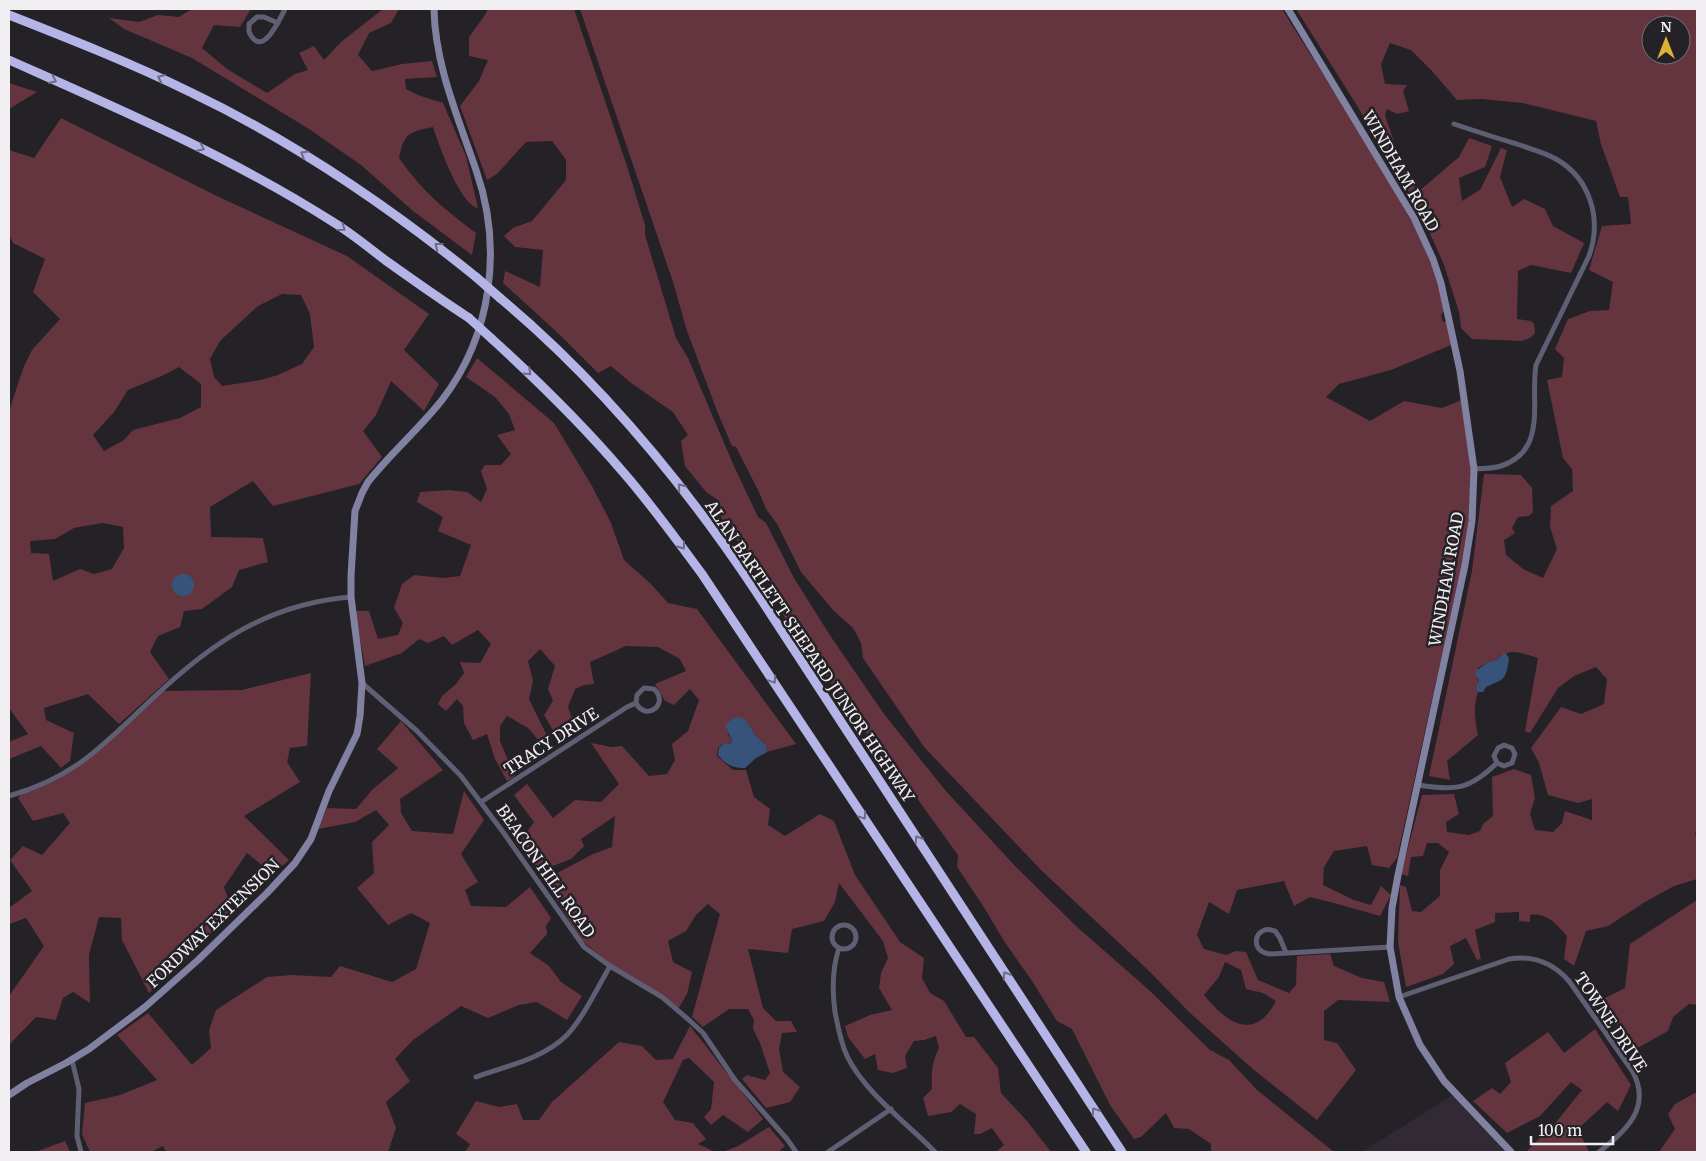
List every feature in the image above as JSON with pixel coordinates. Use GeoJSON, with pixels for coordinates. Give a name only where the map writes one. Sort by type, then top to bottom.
{"type":"FeatureCollection","features":[{"type":"Feature","properties":{"kind":"highway","name":"ALAN BARTLETT SHEPARD JUNIOR HIGHWAY"},"geometry":{"type":"LineString","coordinates":[[9,15],[149,72],[191,92],[262,129],[319,163],[379,203],[476,277],[554,347],[609,403],[661,463],[713,529],[755,590],[1122,1152]]}},
{"type":"Feature","properties":{"kind":"highway"},"geometry":{"type":"LineString","coordinates":[[9,60],[111,105],[230,163],[334,223],[469,318],[580,424],[664,522],[697,567],[1086,1152]]}},
{"type":"Feature","properties":{"kind":"street"},"geometry":{"type":"LineString","coordinates":[[278,23],[264,17],[257,17],[249,24],[249,32],[253,39],[258,41],[264,40],[270,36],[278,23],[286,9]]}},
{"type":"Feature","properties":{"kind":"street","name":"FORDWAY EXTENSION"},"geometry":{"type":"LineString","coordinates":[[9,1095],[27,1082],[72,1060],[100,1042],[170,986],[267,893],[295,863],[311,839],[329,791],[357,734],[362,683],[351,597],[355,511],[362,493],[376,472],[435,409],[459,375],[478,331],[489,285],[491,247],[486,203],[443,75],[436,38],[434,9]]}},
{"type":"Feature","properties":{"kind":"street","name":"WINDHAM ROAD"},"geometry":{"type":"LineString","coordinates":[[1288,9],[1414,218],[1433,259],[1454,336],[1465,399],[1474,469],[1472,521],[1469,543],[1395,891],[1390,947],[1399,997],[1412,1029],[1430,1063],[1444,1081],[1511,1152]]}},
{"type":"Feature","properties":{"kind":"street"},"geometry":{"type":"LineString","coordinates":[[1454,124],[1543,153],[1558,160],[1571,170],[1582,184],[1590,198],[1595,223],[1594,240],[1589,256],[1536,365],[1534,422],[1528,443],[1520,454],[1510,462],[1500,466],[1474,469]]}},
{"type":"Feature","properties":{"kind":"street"},"geometry":{"type":"LineString","coordinates":[[9,796],[47,783],[70,771],[91,756],[175,678],[210,649],[236,632],[259,620],[283,611],[326,600],[351,597]]}},
{"type":"Feature","properties":{"kind":"street","name":"BEACON HILL ROAD"},"geometry":{"type":"LineString","coordinates":[[362,683],[405,719],[438,752],[481,802],[577,940],[591,954],[662,997],[703,1033],[735,1080],[787,1139],[796,1152]]}},
{"type":"Feature","properties":{"kind":"street","name":"TRACY DRIVE"},"geometry":{"type":"LineString","coordinates":[[644,688],[654,689],[659,695],[659,703],[653,710],[643,710],[636,703],[636,695],[644,688]]}},
{"type":"Feature","properties":{"kind":"street","name":"TRACY DRIVE"},"geometry":{"type":"LineString","coordinates":[[481,802],[624,708],[636,703]]}},
{"type":"Feature","properties":{"kind":"street"},"geometry":{"type":"LineString","coordinates":[[1504,745],[1512,748],[1515,754],[1512,763],[1504,766],[1497,763],[1494,756],[1498,748],[1504,745]]}},
{"type":"Feature","properties":{"kind":"street"},"geometry":{"type":"LineString","coordinates":[[1418,785],[1442,789],[1462,787],[1479,779],[1497,763]]}},
{"type":"Feature","properties":{"kind":"street"},"geometry":{"type":"LineString","coordinates":[[839,925],[849,926],[856,934],[855,941],[850,947],[839,948],[832,941],[833,930],[839,925]]}},
{"type":"Feature","properties":{"kind":"street"},"geometry":{"type":"LineString","coordinates":[[1286,953],[1275,931],[1263,930],[1257,936],[1256,943],[1262,953],[1286,953],[1390,947]]}},
{"type":"Feature","properties":{"kind":"street"},"geometry":{"type":"LineString","coordinates":[[839,948],[834,971],[833,991],[836,1019],[842,1044],[860,1076],[935,1152]]}},
{"type":"Feature","properties":{"kind":"street","name":"TOWNE DRIVE"},"geometry":{"type":"LineString","coordinates":[[1399,997],[1509,958],[1520,957],[1538,960],[1561,972],[1633,1072],[1638,1085],[1638,1104],[1633,1121],[1625,1131],[1599,1152]]}},
{"type":"Feature","properties":{"kind":"street"},"geometry":{"type":"LineString","coordinates":[[476,1077],[536,1056],[559,1042],[573,1028],[610,966]]}},
{"type":"Feature","properties":{"kind":"street"},"geometry":{"type":"LineString","coordinates":[[72,1060],[79,1089],[77,1136],[81,1152]]}},
{"type":"Feature","properties":{"kind":"street"},"geometry":{"type":"LineString","coordinates":[[828,1152],[891,1109]]}},
{"type":"Feature","properties":{"kind":"shaded area"},"geometry":{"type":"Polygon","coordinates":[[[192,9],[251,9],[240,27],[214,25],[202,48],[227,69],[267,93],[295,74],[308,70],[299,53],[314,46],[324,60],[341,42],[383,9],[399,9],[391,23],[369,33],[358,55],[372,71],[402,64],[432,61],[437,77],[405,79],[406,89],[443,103],[466,156],[478,208],[471,204],[457,185],[433,127],[418,130],[409,135],[403,143],[399,158],[434,199],[476,233],[472,255],[413,211],[361,165],[309,129],[192,58],[124,29],[109,18],[139,22],[158,15],[179,17],[192,9]]]}},
{"type":"Feature","properties":{"kind":"shaded area"},"geometry":{"type":"Polygon","coordinates":[[[488,9],[574,9],[627,166],[645,225],[645,235],[676,338],[688,358],[733,464],[758,517],[766,523],[794,578],[831,637],[884,714],[945,790],[1015,866],[1076,926],[1149,990],[1210,1050],[1229,1060],[1257,1090],[1334,1152],[1211,1152],[1211,1144],[1189,1129],[1174,1128],[1166,1113],[1141,1137],[1134,1139],[1110,1105],[1072,1029],[1057,1021],[957,867],[958,855],[908,786],[884,761],[860,723],[787,622],[777,602],[775,590],[722,520],[718,500],[706,492],[685,466],[681,441],[688,435],[673,412],[631,383],[611,366],[598,373],[503,283],[505,271],[540,287],[543,250],[515,247],[504,236],[513,228],[532,221],[566,180],[566,160],[552,141],[526,142],[497,174],[487,180],[460,106],[479,81],[488,60],[469,56],[469,37],[488,9]]]}},
{"type":"Feature","properties":{"kind":"shaded area"},"geometry":{"type":"Polygon","coordinates":[[[580,9],[1282,9],[1390,181],[1432,260],[1445,309],[1441,316],[1443,322],[1447,321],[1451,345],[1391,370],[1339,384],[1326,397],[1370,421],[1404,401],[1442,408],[1462,400],[1471,470],[1469,521],[1462,564],[1397,858],[1389,868],[1372,865],[1367,846],[1334,851],[1324,867],[1323,885],[1354,900],[1371,905],[1381,886],[1391,895],[1380,916],[1310,897],[1294,906],[1284,881],[1237,890],[1229,914],[1209,902],[1197,935],[1204,949],[1226,955],[1236,951],[1246,952],[1258,980],[1289,993],[1296,985],[1297,956],[1330,954],[1334,966],[1362,978],[1384,982],[1390,1002],[1338,1000],[1324,1011],[1324,1040],[1337,1043],[1356,1070],[1317,1120],[1254,1070],[1190,1013],[1147,969],[1042,871],[924,747],[863,658],[861,643],[853,628],[833,610],[801,572],[777,524],[766,509],[736,447],[732,446],[717,411],[687,331],[673,282],[580,9]],[[1225,962],[1219,977],[1204,995],[1221,1013],[1231,1020],[1249,1025],[1259,1022],[1276,1001],[1263,993],[1246,989],[1241,970],[1225,962]]]}},
{"type":"Feature","properties":{"kind":"shaded area"},"geometry":{"type":"Polygon","coordinates":[[[1296,9],[1697,9],[1697,831],[1695,832],[1697,841],[1697,879],[1674,886],[1608,926],[1586,931],[1574,966],[1564,959],[1567,936],[1547,917],[1530,915],[1530,922],[1519,921],[1519,912],[1495,913],[1495,922],[1475,930],[1481,959],[1477,960],[1466,938],[1450,946],[1454,964],[1443,974],[1406,987],[1398,942],[1400,885],[1406,887],[1412,911],[1421,912],[1440,896],[1440,870],[1449,852],[1438,843],[1427,843],[1423,856],[1411,857],[1408,876],[1401,874],[1422,795],[1454,794],[1459,814],[1446,822],[1447,832],[1469,835],[1480,831],[1483,824],[1493,816],[1492,777],[1514,769],[1531,775],[1535,798],[1530,814],[1535,830],[1553,832],[1562,823],[1565,811],[1592,820],[1592,799],[1578,803],[1548,795],[1539,763],[1531,748],[1561,707],[1581,714],[1604,704],[1607,679],[1596,667],[1574,676],[1558,688],[1530,733],[1525,731],[1538,658],[1511,652],[1478,668],[1477,677],[1479,684],[1476,689],[1478,692],[1475,713],[1478,735],[1447,761],[1450,780],[1429,776],[1472,571],[1484,474],[1521,475],[1532,488],[1533,512],[1529,516],[1518,517],[1512,528],[1515,533],[1504,540],[1506,555],[1523,569],[1543,578],[1557,549],[1550,527],[1551,506],[1573,491],[1572,469],[1563,458],[1547,380],[1562,377],[1564,358],[1555,349],[1568,319],[1590,311],[1609,310],[1613,282],[1589,270],[1602,226],[1631,224],[1628,197],[1620,197],[1601,144],[1596,121],[1523,103],[1481,99],[1457,100],[1411,50],[1390,43],[1381,64],[1385,84],[1407,85],[1403,91],[1409,111],[1397,114],[1387,109],[1385,115],[1401,163],[1418,192],[1459,157],[1469,138],[1492,146],[1485,167],[1459,178],[1462,201],[1480,190],[1501,148],[1507,150],[1500,177],[1512,207],[1524,199],[1545,209],[1553,226],[1584,243],[1571,273],[1531,265],[1518,271],[1517,319],[1531,321],[1534,324],[1535,333],[1530,338],[1522,341],[1472,339],[1461,328],[1459,312],[1444,265],[1424,220],[1356,104],[1296,9]]]}},
{"type":"Feature","properties":{"kind":"shaded area"},"geometry":{"type":"Polygon","coordinates":[[[9,83],[37,92],[9,109],[9,83]]]}},
{"type":"Feature","properties":{"kind":"shaded area"},"geometry":{"type":"Polygon","coordinates":[[[61,118],[221,198],[347,256],[429,314],[404,350],[439,384],[424,411],[391,381],[376,415],[363,431],[382,457],[359,484],[273,506],[253,481],[210,507],[211,537],[263,538],[268,562],[239,570],[232,587],[202,609],[184,611],[180,627],[158,636],[150,652],[169,679],[119,724],[88,694],[44,708],[46,720],[74,733],[70,761],[61,768],[41,746],[9,759],[9,742],[28,734],[9,708],[9,411],[24,366],[32,350],[60,319],[33,292],[45,259],[13,243],[9,234],[9,149],[34,158],[61,118]],[[282,294],[258,306],[220,341],[210,359],[214,377],[222,386],[278,375],[302,364],[314,347],[310,314],[301,295],[282,294]],[[179,367],[128,390],[114,412],[93,435],[104,451],[124,440],[133,430],[180,418],[201,407],[201,384],[179,367]],[[102,523],[74,528],[55,539],[30,541],[31,553],[49,554],[53,581],[80,569],[94,574],[112,569],[124,548],[123,527],[102,523]]]}},
{"type":"Feature","properties":{"kind":"shaded area"},"geometry":{"type":"Polygon","coordinates":[[[477,358],[554,423],[592,486],[611,523],[624,560],[651,584],[668,603],[697,609],[796,744],[767,752],[766,745],[756,736],[745,719],[728,734],[732,740],[731,744],[725,743],[718,748],[717,756],[733,770],[746,770],[754,797],[770,809],[768,825],[785,836],[820,814],[834,821],[855,875],[900,942],[924,958],[922,978],[930,993],[944,1001],[966,1037],[974,1037],[998,1068],[1001,1093],[1027,1121],[1051,1152],[996,1152],[1004,1145],[992,1128],[980,1134],[974,1134],[976,1114],[960,1104],[951,1112],[928,1116],[923,1098],[932,1089],[932,1068],[939,1048],[936,1036],[914,1041],[905,1056],[907,1068],[893,1073],[878,1070],[875,1054],[865,1059],[848,1037],[845,1026],[870,1015],[892,1010],[879,988],[881,973],[888,958],[883,941],[839,883],[835,902],[824,921],[792,929],[788,953],[748,949],[763,1008],[776,1021],[791,1021],[797,1032],[782,1033],[779,1049],[783,1072],[800,1087],[790,1102],[766,1108],[742,1079],[747,1075],[765,1080],[770,1073],[753,1029],[754,1020],[748,1009],[729,1009],[703,1027],[692,1017],[720,914],[708,904],[696,915],[686,931],[668,941],[673,962],[692,972],[687,994],[678,1009],[610,964],[581,940],[544,880],[593,854],[612,847],[615,816],[581,839],[584,846],[571,859],[540,871],[518,844],[534,822],[514,795],[527,784],[553,818],[575,800],[601,802],[619,784],[591,743],[611,747],[622,746],[649,776],[667,774],[675,760],[672,744],[688,731],[699,700],[690,689],[674,705],[665,701],[655,684],[686,671],[680,659],[658,647],[626,646],[590,662],[594,684],[584,685],[575,689],[568,707],[574,724],[569,732],[559,740],[544,715],[553,701],[548,689],[555,666],[540,649],[528,661],[533,681],[529,699],[553,748],[548,751],[528,728],[507,716],[500,726],[500,741],[515,776],[507,781],[495,759],[487,734],[473,740],[464,723],[463,706],[457,699],[446,711],[438,704],[442,696],[456,684],[464,673],[460,662],[480,663],[491,644],[478,630],[452,645],[444,636],[428,643],[419,639],[402,653],[365,666],[355,611],[369,611],[378,639],[398,635],[403,623],[394,608],[402,584],[414,575],[443,578],[460,576],[471,545],[438,531],[443,517],[417,502],[420,492],[449,490],[467,492],[481,502],[487,489],[481,471],[485,465],[501,465],[511,454],[497,435],[515,430],[509,414],[495,397],[466,377],[477,358]]]}},
{"type":"Feature","properties":{"kind":"shaded area"},"geometry":{"type":"Polygon","coordinates":[[[311,673],[307,746],[290,748],[287,762],[300,782],[244,816],[289,860],[273,874],[247,853],[224,887],[233,912],[149,993],[122,940],[121,918],[99,917],[89,955],[90,1003],[73,992],[63,998],[56,1020],[36,1017],[9,1045],[9,996],[44,946],[26,918],[9,924],[9,908],[32,891],[10,860],[23,846],[42,855],[70,823],[63,813],[33,821],[18,798],[23,792],[75,768],[160,691],[242,690],[311,673]]]}},
{"type":"Feature","properties":{"kind":"shaded area"},"geometry":{"type":"Polygon","coordinates":[[[401,721],[443,770],[400,799],[401,813],[412,831],[453,834],[464,791],[484,820],[461,854],[478,882],[465,890],[471,906],[506,907],[530,887],[551,918],[546,926],[547,934],[530,953],[549,966],[561,982],[582,996],[567,1020],[537,1002],[519,1005],[488,1018],[461,1006],[413,1040],[395,1059],[410,1081],[386,1102],[396,1128],[388,1152],[166,1152],[163,1146],[151,1152],[90,1152],[82,1134],[85,1103],[120,1095],[157,1080],[117,1035],[148,1013],[192,1065],[211,1048],[209,1030],[216,1010],[267,977],[292,975],[331,977],[340,966],[392,982],[416,969],[430,923],[411,913],[388,925],[357,888],[374,873],[372,842],[389,825],[376,810],[355,822],[318,829],[327,808],[356,809],[372,790],[398,768],[377,749],[401,721]]]}},
{"type":"Feature","properties":{"kind":"shaded area"},"geometry":{"type":"Polygon","coordinates":[[[1697,900],[1697,1005],[1689,1004],[1673,1017],[1668,1031],[1632,1051],[1616,1024],[1597,1002],[1625,988],[1630,944],[1697,900]]]}},
{"type":"Feature","properties":{"kind":"shaded area"},"geometry":{"type":"Polygon","coordinates":[[[690,1026],[763,1119],[748,1132],[723,1115],[711,1125],[704,1117],[711,1109],[714,1082],[689,1058],[683,1060],[663,1102],[675,1120],[693,1123],[706,1139],[698,1144],[715,1152],[465,1152],[470,1144],[456,1134],[476,1101],[499,1107],[517,1104],[523,1120],[539,1120],[552,1102],[619,1042],[642,1046],[656,1060],[673,1059],[690,1026]]]}},
{"type":"Feature","properties":{"kind":"shaded area"},"geometry":{"type":"Polygon","coordinates":[[[1595,1029],[1631,1085],[1618,1111],[1607,1102],[1578,1129],[1589,1152],[1526,1152],[1557,1121],[1582,1090],[1571,1082],[1540,1116],[1507,1133],[1473,1101],[1492,1088],[1500,1094],[1511,1082],[1505,1063],[1548,1032],[1564,1053],[1595,1029]]]}},
{"type":"Feature","properties":{"kind":"shaded area"},"geometry":{"type":"Polygon","coordinates":[[[1697,1092],[1697,1152],[1659,1152],[1675,1129],[1668,1114],[1675,1104],[1697,1092]]]}},
{"type":"Feature","properties":{"kind":"shaded area"},"geometry":{"type":"Polygon","coordinates":[[[1454,1094],[1508,1152],[1362,1152],[1454,1094]]]}},
{"type":"Feature","properties":{"kind":"shaded area"},"geometry":{"type":"Polygon","coordinates":[[[769,1127],[785,1146],[778,1152],[723,1152],[738,1146],[769,1127]]]}},
{"type":"Feature","properties":{"kind":"shaded area"},"geometry":{"type":"Polygon","coordinates":[[[65,1141],[70,1152],[35,1152],[65,1141]]]}},
{"type":"Feature","properties":{"kind":"water"},"geometry":{"type":"Polygon","coordinates":[[[183,574],[193,581],[194,585],[187,595],[183,596],[173,589],[172,585],[179,575],[183,574]]]}},
{"type":"Feature","properties":{"kind":"water"},"geometry":{"type":"Polygon","coordinates":[[[1506,653],[1509,659],[1505,676],[1486,687],[1483,692],[1478,692],[1476,689],[1479,680],[1475,674],[1476,671],[1488,662],[1497,660],[1506,653]]]}},
{"type":"Feature","properties":{"kind":"water"},"geometry":{"type":"Polygon","coordinates":[[[737,717],[745,719],[756,736],[766,745],[767,752],[756,758],[745,768],[730,765],[718,755],[719,748],[725,743],[731,744],[732,740],[725,725],[737,717]]]}}]}
